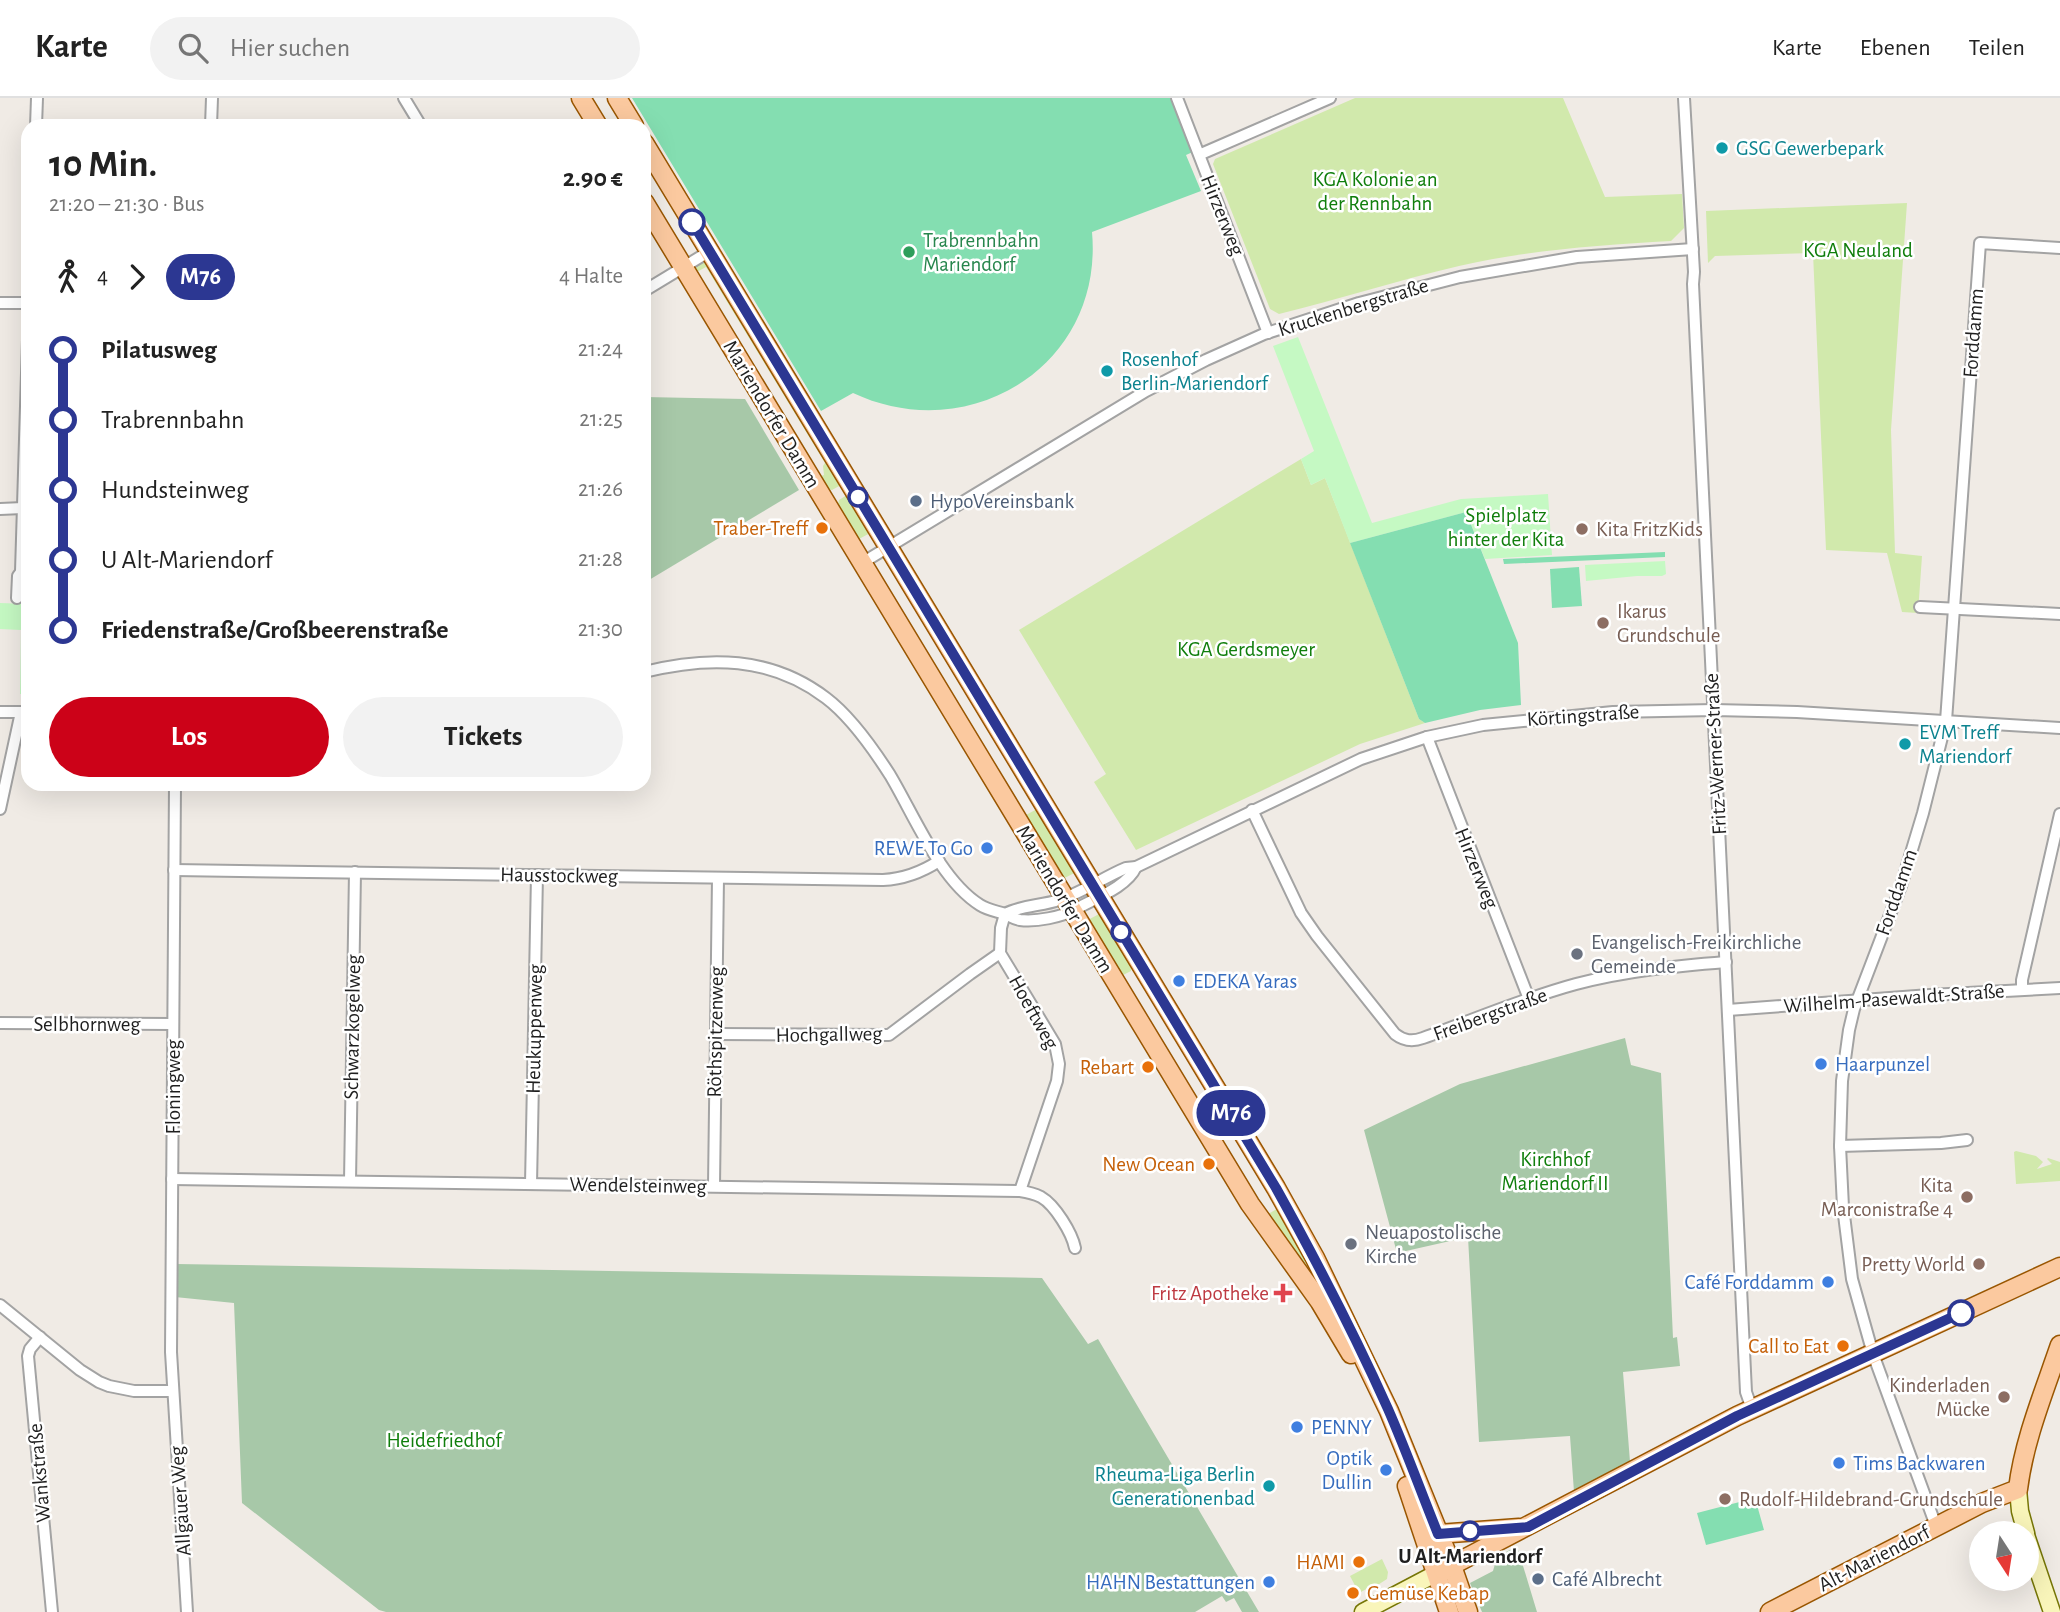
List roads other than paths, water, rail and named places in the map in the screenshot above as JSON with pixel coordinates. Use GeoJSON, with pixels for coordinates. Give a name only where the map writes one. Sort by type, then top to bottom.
{"type":"FeatureCollection","features":[{"type":"Feature","properties":{"kind":"main road"},"geometry":{"type":"LineString","coordinates":[[581,98],[594,119]]}},
{"type":"Feature","properties":{"kind":"main road"},"geometry":{"type":"LineString","coordinates":[[617,98],[630,119]]}},
{"type":"Feature","properties":{"kind":"main road","name":"Mariendorfer Damm"},"geometry":{"type":"LineString","coordinates":[[651,154],[1276,1188],[1315,1258],[1389,1411],[1438,1534],[1449,1612]]}},
{"type":"Feature","properties":{"kind":"main road","name":"Mariendorfer Damm"},"geometry":{"type":"LineString","coordinates":[[651,214],[1250,1204],[1313,1292],[1346,1345],[1384,1425],[1444,1570],[1468,1612]]}},
{"type":"Feature","properties":{"kind":"main road"},"geometry":{"type":"LineString","coordinates":[[1363,1612],[1752,1409],[2060,1267]]}},
{"type":"Feature","properties":{"kind":"main road"},"geometry":{"type":"LineString","coordinates":[[2023,1521],[2018,1489],[2021,1467],[2029,1435],[2060,1345]]}},
{"type":"Feature","properties":{"kind":"main road","name":"Alt-Mariendorf"},"geometry":{"type":"LineString","coordinates":[[1770,1612],[1982,1503],[2018,1489]]}},
{"type":"Feature","properties":{"kind":"main road"},"geometry":{"type":"LineString","coordinates":[[1438,1534],[1528,1527]]}},
{"type":"Feature","properties":{"kind":"main road"},"geometry":{"type":"LineString","coordinates":[[2039,1573],[2052,1612]]}},
{"type":"Feature","properties":{"kind":"street"},"geometry":{"type":"LineString","coordinates":[[36,119],[37,98]]}},
{"type":"Feature","properties":{"kind":"street"},"geometry":{"type":"LineString","coordinates":[[211,119],[212,98]]}},
{"type":"Feature","properties":{"kind":"street"},"geometry":{"type":"LineString","coordinates":[[404,98],[417,119]]}},
{"type":"Feature","properties":{"kind":"street","name":"Hirzerweg"},"geometry":{"type":"LineString","coordinates":[[1177,98],[1268,333]]}},
{"type":"Feature","properties":{"kind":"street"},"geometry":{"type":"LineString","coordinates":[[1200,154],[1330,98]]}},
{"type":"Feature","properties":{"kind":"street","name":"Fritz-Werner-Straße"},"geometry":{"type":"LineString","coordinates":[[1684,98],[1746,1381],[1747,1398],[1752,1409]]}},
{"type":"Feature","properties":{"kind":"street","name":"Forddamm"},"geometry":{"type":"LineString","coordinates":[[1936,1526],[1873,1353],[1852,1279],[1843,1208],[1840,1146],[1842,1081],[1849,1030],[1857,1000],[1901,886],[1946,721],[1980,243],[2060,248]]}},
{"type":"Feature","properties":{"kind":"street","name":"Kruckenbergstraße"},"geometry":{"type":"LineString","coordinates":[[862,563],[1146,391],[1206,360],[1268,333],[1414,288],[1486,272],[1591,255],[1693,249]]}},
{"type":"Feature","properties":{"kind":"street"},"geometry":{"type":"LineString","coordinates":[[651,287],[710,251]]}},
{"type":"Feature","properties":{"kind":"street"},"geometry":{"type":"LineString","coordinates":[[0,303],[21,303]]}},
{"type":"Feature","properties":{"kind":"street"},"geometry":{"type":"LineString","coordinates":[[0,509],[21,508]]}},
{"type":"Feature","properties":{"kind":"street"},"geometry":{"type":"LineString","coordinates":[[17,597],[18,576],[21,573]]}},
{"type":"Feature","properties":{"kind":"street"},"geometry":{"type":"LineString","coordinates":[[1920,607],[2060,614]]}},
{"type":"Feature","properties":{"kind":"street"},"geometry":{"type":"LineString","coordinates":[[651,670],[703,661],[739,662],[772,670],[806,684],[839,709],[877,756],[940,861],[970,897],[992,911],[1005,914]]}},
{"type":"Feature","properties":{"kind":"street","name":"Körtingstraße"},"geometry":{"type":"LineString","coordinates":[[1005,914],[1016,908],[1041,904],[1068,905],[1096,890],[1132,876],[1136,867],[1361,759],[1427,737],[1483,725],[1613,712],[1714,710],[1797,712],[2060,728]]}},
{"type":"Feature","properties":{"kind":"street"},"geometry":{"type":"LineString","coordinates":[[0,712],[21,712]]}},
{"type":"Feature","properties":{"kind":"street"},"geometry":{"type":"LineString","coordinates":[[0,809],[21,724]]}},
{"type":"Feature","properties":{"kind":"street","name":"Hirzerweg"},"geometry":{"type":"LineString","coordinates":[[1427,737],[1529,999]]}},
{"type":"Feature","properties":{"kind":"street","name":"Floningweg"},"geometry":{"type":"LineString","coordinates":[[172,1391],[175,791]]}},
{"type":"Feature","properties":{"kind":"street","name":"Freibergstraße"},"geometry":{"type":"LineString","coordinates":[[1252,810],[1301,913],[1399,1037],[1410,1041],[1577,984],[1659,967],[1726,962]]}},
{"type":"Feature","properties":{"kind":"street"},"geometry":{"type":"LineString","coordinates":[[2022,990],[2022,980],[2060,814]]}},
{"type":"Feature","properties":{"kind":"street","name":"Hausstockweg"},"geometry":{"type":"LineString","coordinates":[[174,870],[891,880],[911,875],[940,861]]}},
{"type":"Feature","properties":{"kind":"street","name":"Schwarzkogelweg"},"geometry":{"type":"LineString","coordinates":[[350,1181],[355,872]]}},
{"type":"Feature","properties":{"kind":"street","name":"Heukuppenweg"},"geometry":{"type":"LineString","coordinates":[[531,1184],[537,875]]}},
{"type":"Feature","properties":{"kind":"street","name":"Röthspitzenweg"},"geometry":{"type":"LineString","coordinates":[[714,1186],[718,878]]}},
{"type":"Feature","properties":{"kind":"street","name":"Hoeftweg"},"geometry":{"type":"LineString","coordinates":[[1005,914],[1001,928],[1000,953],[1055,1044],[1059,1064],[1057,1081],[1020,1191]]}},
{"type":"Feature","properties":{"kind":"street","name":"Hochgallweg"},"geometry":{"type":"LineString","coordinates":[[716,1034],[889,1035],[1000,953]]}},
{"type":"Feature","properties":{"kind":"street","name":"Wilhelm-Pasewaldt-Straße"},"geometry":{"type":"LineString","coordinates":[[1728,1010],[2060,988]]}},
{"type":"Feature","properties":{"kind":"street","name":"Selbhornweg"},"geometry":{"type":"LineString","coordinates":[[0,1023],[173,1024]]}},
{"type":"Feature","properties":{"kind":"street"},"geometry":{"type":"LineString","coordinates":[[1840,1146],[1967,1140]]}},
{"type":"Feature","properties":{"kind":"street","name":"Wendelsteinweg"},"geometry":{"type":"LineString","coordinates":[[172,1179],[1020,1191],[1040,1196],[1051,1205],[1073,1238],[1075,1248]]}},
{"type":"Feature","properties":{"kind":"street"},"geometry":{"type":"LineString","coordinates":[[0,1305],[80,1370],[109,1386],[134,1391],[172,1391]]}},
{"type":"Feature","properties":{"kind":"street","name":"Wankstraße"},"geometry":{"type":"LineString","coordinates":[[40,1337],[30,1349],[29,1356],[52,1612]]}},
{"type":"Feature","properties":{"kind":"street","name":"Allgäuer Weg"},"geometry":{"type":"LineString","coordinates":[[172,1391],[187,1612]]}},
{"type":"Feature","properties":{"kind":"place","name":"GSG Gewerbepark"},"geometry":{"type":"Point","coordinates":[1722,148]}},
{"type":"Feature","properties":{"kind":"place","name":"Trabrennbahn Mariendorf"},"geometry":{"type":"Point","coordinates":[909,252]}},
{"type":"Feature","properties":{"kind":"place","name":"Rosenhof Berlin-Mariendorf"},"geometry":{"type":"Point","coordinates":[1107,371]}},
{"type":"Feature","properties":{"kind":"place","name":"HypoVereinsbank"},"geometry":{"type":"Point","coordinates":[916,501]}},
{"type":"Feature","properties":{"kind":"place","name":"Traber-Treff"},"geometry":{"type":"Point","coordinates":[822,528]}},
{"type":"Feature","properties":{"kind":"place","name":"Kita FritzKids"},"geometry":{"type":"Point","coordinates":[1582,529]}},
{"type":"Feature","properties":{"kind":"place","name":"Ikarus Grundschule"},"geometry":{"type":"Point","coordinates":[1603,623]}},
{"type":"Feature","properties":{"kind":"place","name":"EVM Treff Mariendorf"},"geometry":{"type":"Point","coordinates":[1905,744]}},
{"type":"Feature","properties":{"kind":"place","name":"REWE To Go"},"geometry":{"type":"Point","coordinates":[987,848]}},
{"type":"Feature","properties":{"kind":"place","name":"Evangelisch-Freikirchliche Gemeinde"},"geometry":{"type":"Point","coordinates":[1577,954]}},
{"type":"Feature","properties":{"kind":"place","name":"EDEKA Yaras"},"geometry":{"type":"Point","coordinates":[1179,981]}},
{"type":"Feature","properties":{"kind":"place","name":"Haarpunzel"},"geometry":{"type":"Point","coordinates":[1821,1064]}},
{"type":"Feature","properties":{"kind":"place","name":"Rebart"},"geometry":{"type":"Point","coordinates":[1148,1067]}},
{"type":"Feature","properties":{"kind":"place","name":"New Ocean"},"geometry":{"type":"Point","coordinates":[1209,1164]}},
{"type":"Feature","properties":{"kind":"place","name":"Kita Marconistraße 4"},"geometry":{"type":"Point","coordinates":[1967,1197]}},
{"type":"Feature","properties":{"kind":"place","name":"Neuapostolische Kirche"},"geometry":{"type":"Point","coordinates":[1351,1244]}},
{"type":"Feature","properties":{"kind":"place","name":"Pretty World"},"geometry":{"type":"Point","coordinates":[1979,1264]}},
{"type":"Feature","properties":{"kind":"place","name":"Café Forddamm"},"geometry":{"type":"Point","coordinates":[1828,1282]}},
{"type":"Feature","properties":{"kind":"place","name":"Fritz Apotheke"},"geometry":{"type":"Point","coordinates":[1283,1293]}},
{"type":"Feature","properties":{"kind":"place","name":"Call to Eat"},"geometry":{"type":"Point","coordinates":[1843,1346]}},
{"type":"Feature","properties":{"kind":"place","name":"Kinderladen Mücke"},"geometry":{"type":"Point","coordinates":[2004,1397]}},
{"type":"Feature","properties":{"kind":"place","name":"PENNY"},"geometry":{"type":"Point","coordinates":[1297,1427]}},
{"type":"Feature","properties":{"kind":"place","name":"Tims Backwaren"},"geometry":{"type":"Point","coordinates":[1839,1463]}},
{"type":"Feature","properties":{"kind":"place","name":"Optik Dullin"},"geometry":{"type":"Point","coordinates":[1386,1470]}},
{"type":"Feature","properties":{"kind":"place","name":"Rheuma-Liga Berlin Generationenbad"},"geometry":{"type":"Point","coordinates":[1269,1486]}},
{"type":"Feature","properties":{"kind":"place","name":"Rudolf-Hildebrand-Grundschule"},"geometry":{"type":"Point","coordinates":[1725,1499]}},
{"type":"Feature","properties":{"kind":"place","name":"U Alt-Mariendorf"},"geometry":{"type":"Point","coordinates":[1470,1531]}},
{"type":"Feature","properties":{"kind":"place","name":"HAMI"},"geometry":{"type":"Point","coordinates":[1359,1562]}},
{"type":"Feature","properties":{"kind":"place","name":"Café Albrecht"},"geometry":{"type":"Point","coordinates":[1538,1579]}},
{"type":"Feature","properties":{"kind":"place","name":"HAHN Bestattungen"},"geometry":{"type":"Point","coordinates":[1269,1582]}},
{"type":"Feature","properties":{"kind":"place","name":"Gemüse Kebap"},"geometry":{"type":"Point","coordinates":[1353,1593]}},
{"type":"Feature","properties":{"kind":"park label","name":"KGA Kolonie an der Rennbahn"},"geometry":{"type":"Point","coordinates":[1375,191]}},
{"type":"Feature","properties":{"kind":"park label","name":"KGA Neuland"},"geometry":{"type":"Point","coordinates":[1858,250]}},
{"type":"Feature","properties":{"kind":"park label","name":"Spielplatz hinter der Kita"},"geometry":{"type":"Point","coordinates":[1506,527]}},
{"type":"Feature","properties":{"kind":"park label","name":"KGA Gerdsmeyer"},"geometry":{"type":"Point","coordinates":[1246,649]}},
{"type":"Feature","properties":{"kind":"park label","name":"Kirchhof Mariendorf II"},"geometry":{"type":"Point","coordinates":[1555,1171]}},
{"type":"Feature","properties":{"kind":"park label","name":"Heidefriedhof"},"geometry":{"type":"Point","coordinates":[444,1440]}}]}
